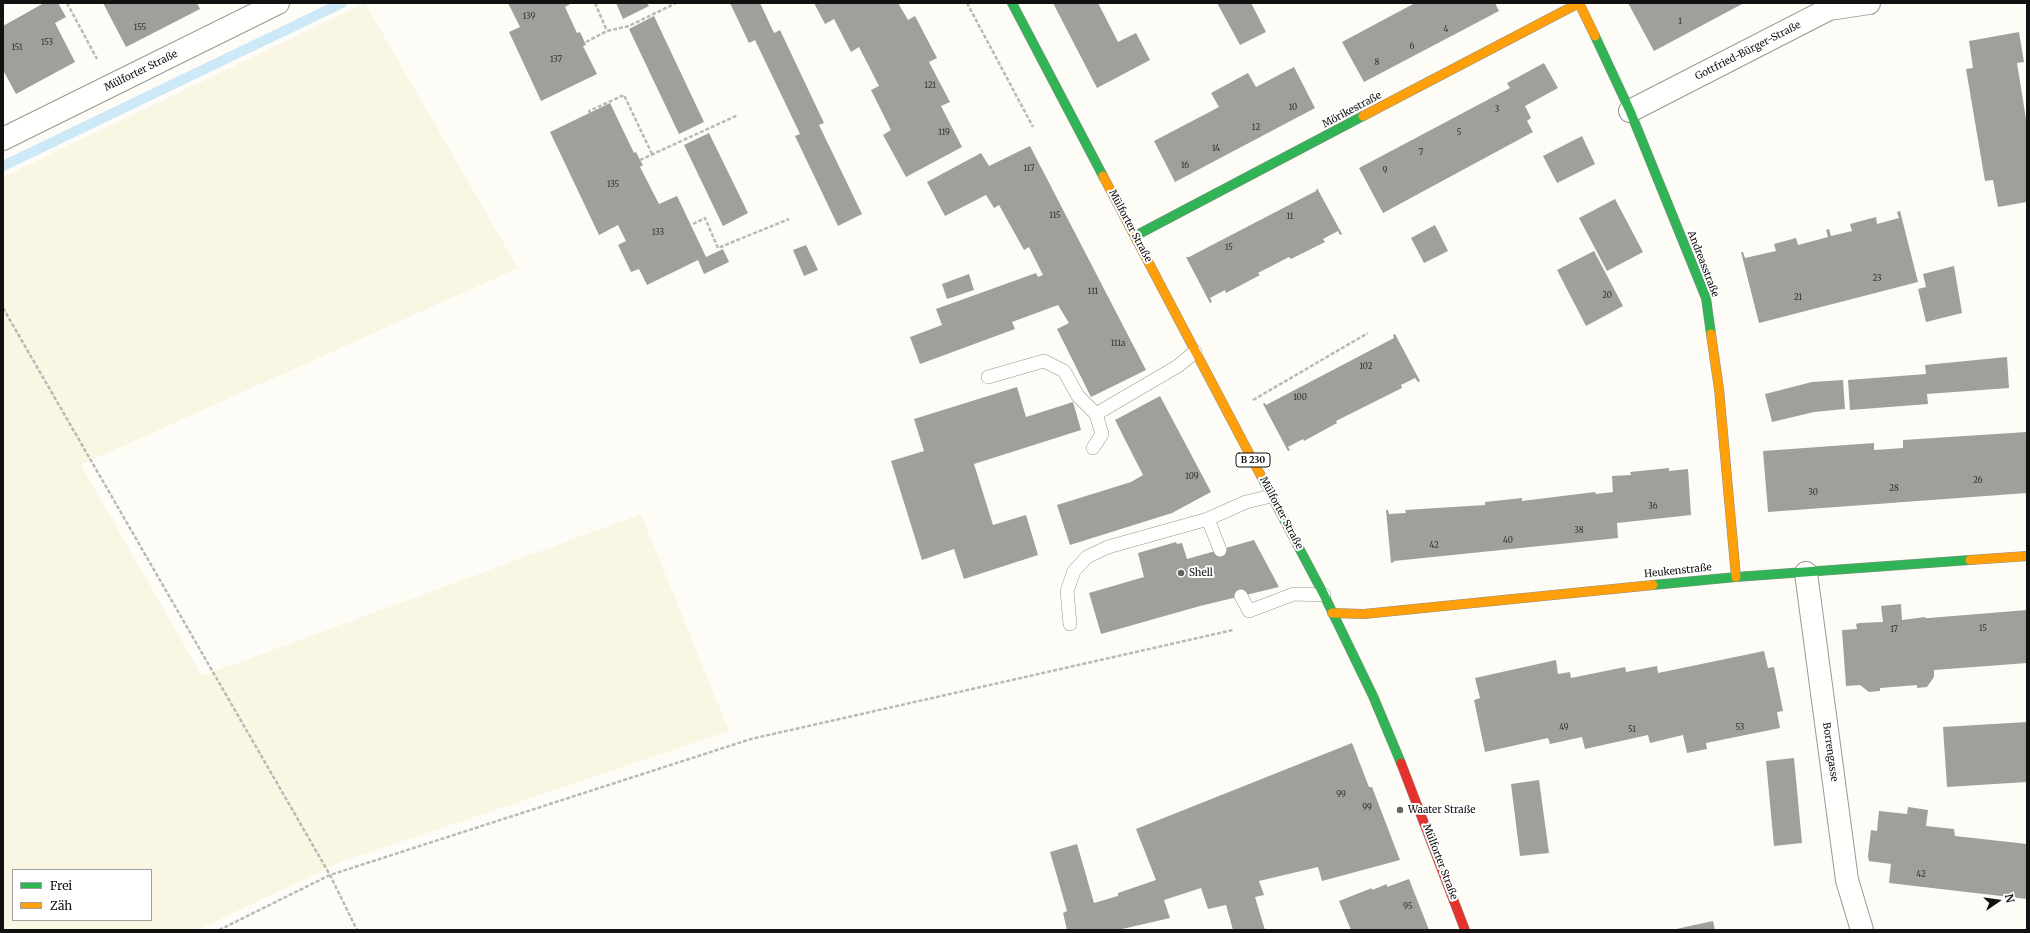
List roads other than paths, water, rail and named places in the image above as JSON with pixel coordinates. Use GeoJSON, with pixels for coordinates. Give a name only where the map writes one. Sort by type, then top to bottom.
{"type":"FeatureCollection","features":[{"type":"Feature","properties":{"kind":"street","name":"Mülforter Straße"},"geometry":{"type":"LineString","coordinates":[[3,139],[278,3]]}},
{"type":"Feature","properties":{"kind":"street","name":"Mülforter Straße"},"geometry":{"type":"LineString","coordinates":[[1012,3],[1324,595],[1373,696],[1403,768],[1466,930]]}},
{"type":"Feature","properties":{"kind":"street","name":"Mörikestraße"},"geometry":{"type":"LineString","coordinates":[[1135,236],[1579,3]]}},
{"type":"Feature","properties":{"kind":"street","name":"Andreasstraße"},"geometry":{"type":"LineString","coordinates":[[1579,3],[1630,111],[1706,298],[1719,388],[1736,577]]}},
{"type":"Feature","properties":{"kind":"street","name":"Gottfried-Bürger-Straße"},"geometry":{"type":"LineString","coordinates":[[1630,111],[1829,9],[1869,3]]}},
{"type":"Feature","properties":{"kind":"street","name":"Heukenstraße"},"geometry":{"type":"LineString","coordinates":[[1332,613],[1364,614],[1736,577],[2027,556]]}},
{"type":"Feature","properties":{"kind":"street","name":"Borrengasse"},"geometry":{"type":"LineString","coordinates":[[1806,573],[1847,880],[1862,930]]}},
{"type":"Feature","properties":{"kind":"lane"},"geometry":{"type":"LineString","coordinates":[[1096,414],[1178,366],[1195,352]]}},
{"type":"Feature","properties":{"kind":"lane"},"geometry":{"type":"LineString","coordinates":[[988,377],[1044,361],[1064,371],[1078,396],[1096,414],[1102,434],[1093,448]]}},
{"type":"Feature","properties":{"kind":"lane"},"geometry":{"type":"LineString","coordinates":[[1070,624],[1067,591],[1074,571],[1087,557],[1108,547],[1208,519],[1246,502],[1271,496]]}},
{"type":"Feature","properties":{"kind":"lane"},"geometry":{"type":"LineString","coordinates":[[1208,519],[1220,550]]}},
{"type":"Feature","properties":{"kind":"lane"},"geometry":{"type":"LineString","coordinates":[[1241,596],[1249,611],[1294,594],[1324,595]]}},
{"type":"Feature","properties":{"kind":"waterway"},"geometry":{"type":"LineString","coordinates":[[3,166],[342,3]]}},
{"type":"Feature","properties":{"kind":"place","name":"Shell"},"geometry":{"type":"Point","coordinates":[1181,573]}},
{"type":"Feature","properties":{"kind":"place","name":"Waater Straße"},"geometry":{"type":"Point","coordinates":[1400,810]}}]}
